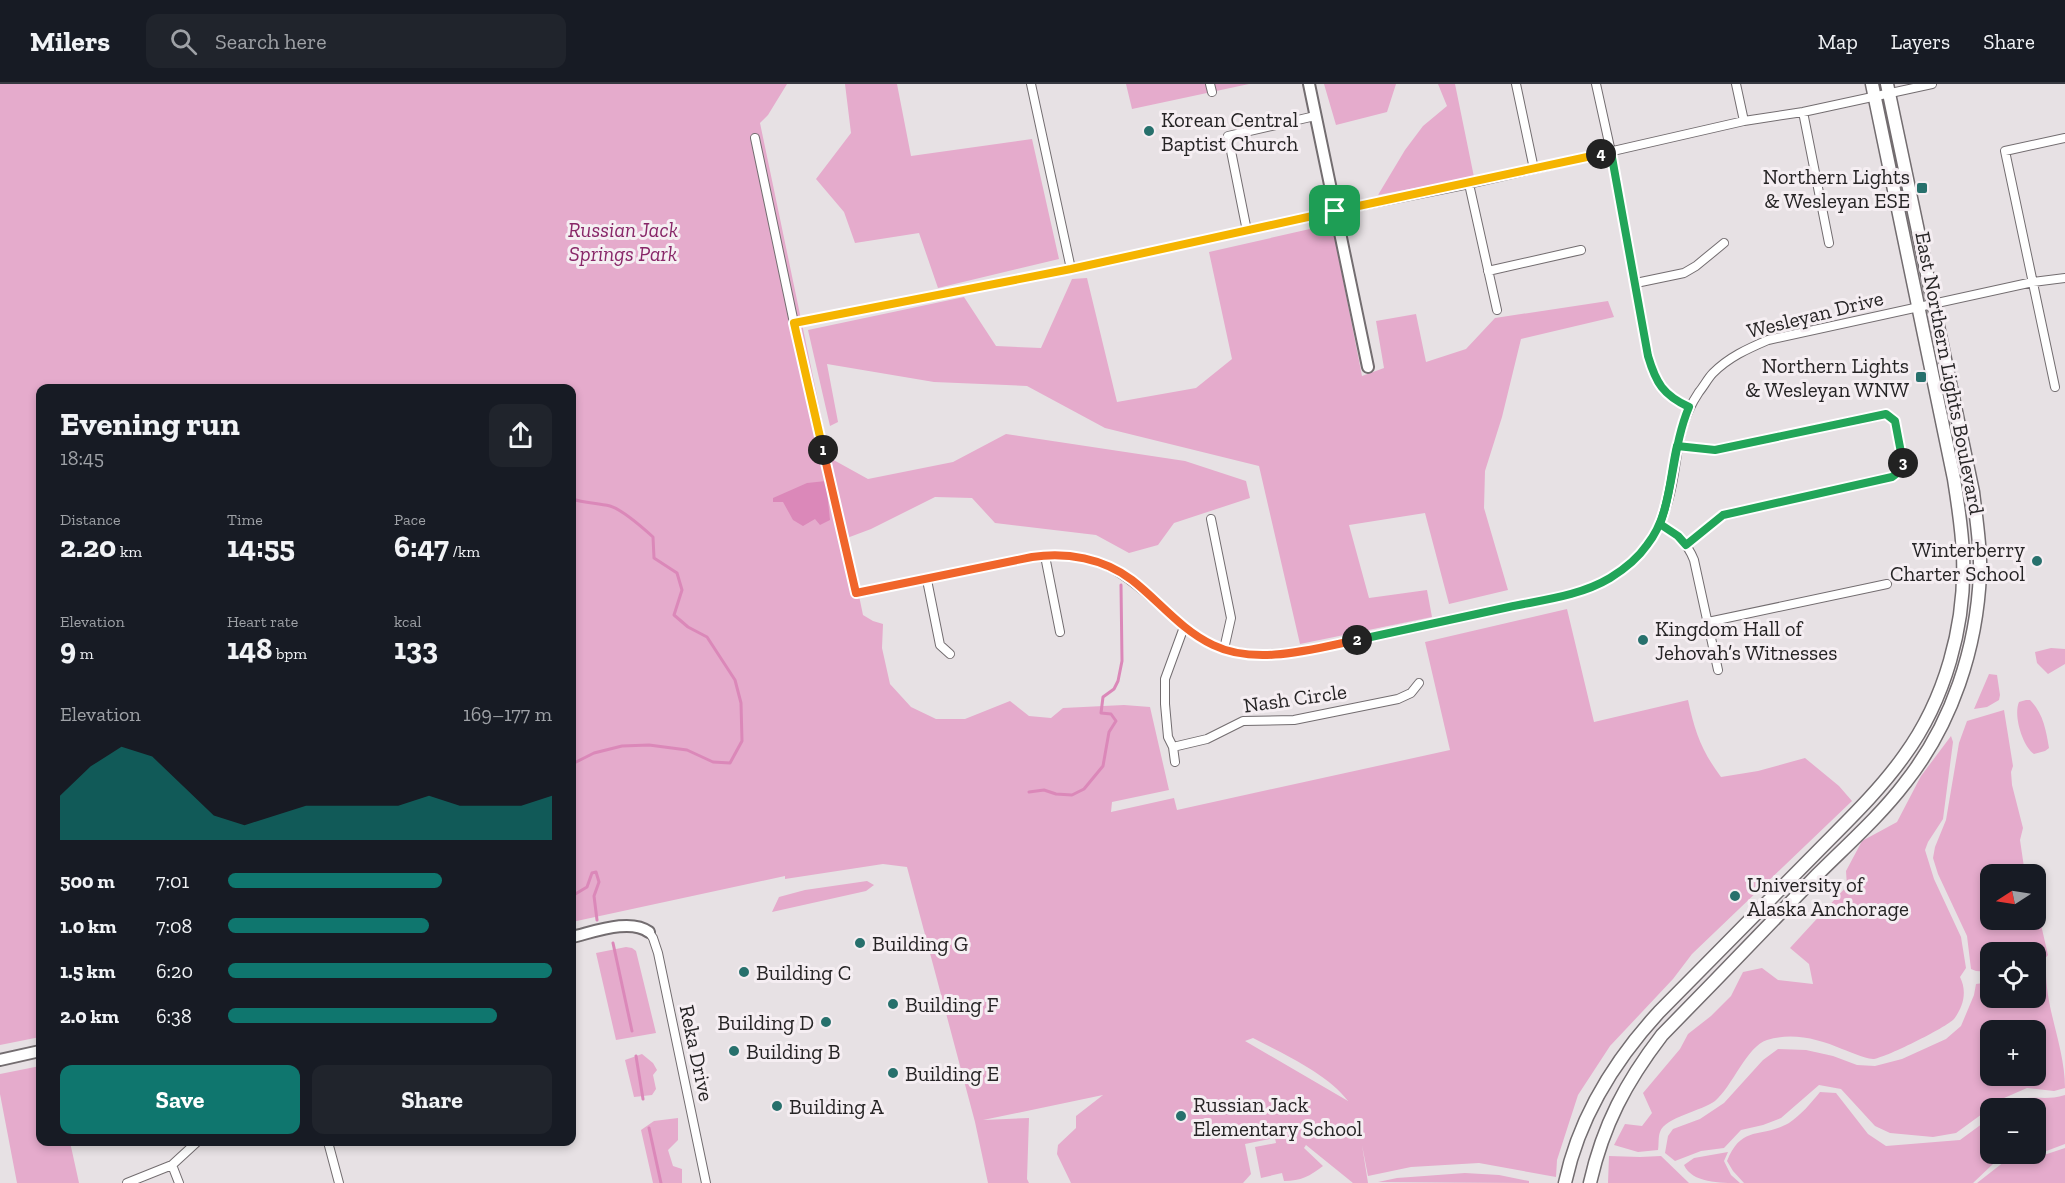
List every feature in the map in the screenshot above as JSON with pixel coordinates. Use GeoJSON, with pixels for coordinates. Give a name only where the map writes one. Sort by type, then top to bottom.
{"type":"FeatureCollection","features":[{"type":"Feature","properties":{"kind":"main road","name":"East Northern Lights Boulevard"},"geometry":{"type":"LineString","coordinates":[[1590,1183],[1602,1138],[1612,1113],[1625,1087],[1648,1053],[1662,1035],[1904,785],[1920,762],[1953,702],[1965,668],[1973,634],[1980,571],[1973,492],[1888,89]]}},
{"type":"Feature","properties":{"kind":"main road","name":"East Northern Lights Boulevard"},"geometry":{"type":"LineString","coordinates":[[1565,1183],[1575,1147],[1593,1101],[1627,1048],[1659,1012],[1886,779],[1918,735],[1943,683],[1953,652],[1963,587],[1963,556],[1954,479],[1874,90]]}},
{"type":"Feature","properties":{"kind":"street"},"geometry":{"type":"LineString","coordinates":[[1031,84],[1071,269]]}},
{"type":"Feature","properties":{"kind":"street"},"geometry":{"type":"LineString","coordinates":[[1309,84],[1368,367]]}},
{"type":"Feature","properties":{"kind":"street"},"geometry":{"type":"LineString","coordinates":[[1516,84],[1534,169]]}},
{"type":"Feature","properties":{"kind":"street"},"geometry":{"type":"LineString","coordinates":[[1596,84],[1611,152],[1648,356],[1659,386],[1667,395],[1689,407]]}},
{"type":"Feature","properties":{"kind":"street"},"geometry":{"type":"LineString","coordinates":[[1736,84],[1744,121]]}},
{"type":"Feature","properties":{"kind":"street"},"geometry":{"type":"LineString","coordinates":[[755,138],[794,323],[1071,269],[1469,184],[1744,121],[1803,112],[1874,90],[1932,84]]}},
{"type":"Feature","properties":{"kind":"street"},"geometry":{"type":"LineString","coordinates":[[1803,112],[1829,243]]}},
{"type":"Feature","properties":{"kind":"street"},"geometry":{"type":"LineString","coordinates":[[1247,231],[1228,136],[1315,116]]}},
{"type":"Feature","properties":{"kind":"street"},"geometry":{"type":"LineString","coordinates":[[2055,387],[2005,151],[2065,138]]}},
{"type":"Feature","properties":{"kind":"street"},"geometry":{"type":"LineString","coordinates":[[1469,184],[1497,310]]}},
{"type":"Feature","properties":{"kind":"street"},"geometry":{"type":"LineString","coordinates":[[1636,283],[1684,273],[1724,243]]}},
{"type":"Feature","properties":{"kind":"street"},"geometry":{"type":"LineString","coordinates":[[1488,271],[1581,250]]}},
{"type":"Feature","properties":{"kind":"street","name":"Wesleyan Drive"},"geometry":{"type":"LineString","coordinates":[[794,323],[856,593],[1045,555],[1075,556],[1098,562],[1130,578],[1184,627],[1214,646],[1265,655],[1306,651],[1584,590],[1608,579],[1624,568],[1647,545],[1660,524],[1668,500],[1683,420],[1689,407],[1712,374],[1737,353],[1768,340],[2033,282],[2065,278]]}},
{"type":"Feature","properties":{"kind":"street"},"geometry":{"type":"LineString","coordinates":[[1677,446],[1715,450],[1886,414],[1895,421],[1904,468],[1892,477],[1723,515],[1686,545]]}},
{"type":"Feature","properties":{"kind":"street"},"geometry":{"type":"LineString","coordinates":[[1211,519],[1231,618],[1224,649]]}},
{"type":"Feature","properties":{"kind":"street"},"geometry":{"type":"LineString","coordinates":[[1660,524],[1678,536],[1694,560],[1718,670]]}},
{"type":"Feature","properties":{"kind":"street"},"geometry":{"type":"LineString","coordinates":[[1045,555],[1060,632]]}},
{"type":"Feature","properties":{"kind":"street"},"geometry":{"type":"LineString","coordinates":[[927,580],[940,645],[950,654]]}},
{"type":"Feature","properties":{"kind":"street"},"geometry":{"type":"LineString","coordinates":[[1708,622],[1887,584]]}},
{"type":"Feature","properties":{"kind":"street"},"geometry":{"type":"LineString","coordinates":[[1175,762],[1173,747],[1168,737],[1165,704],[1166,679],[1184,627]]}},
{"type":"Feature","properties":{"kind":"street","name":"Nash Circle"},"geometry":{"type":"LineString","coordinates":[[1173,747],[1207,739],[1243,721],[1294,720],[1398,699],[1411,693],[1419,683]]}},
{"type":"Feature","properties":{"kind":"street"},"geometry":{"type":"LineString","coordinates":[[576,936],[631,925],[642,927],[649,932]]}},
{"type":"Feature","properties":{"kind":"street","name":"Reka Drive"},"geometry":{"type":"LineString","coordinates":[[649,932],[658,953],[706,1183]]}},
{"type":"Feature","properties":{"kind":"street"},"geometry":{"type":"LineString","coordinates":[[0,1060],[36,1053]]}},
{"type":"Feature","properties":{"kind":"street"},"geometry":{"type":"LineString","coordinates":[[127,1183],[172,1165],[193,1146]]}},
{"type":"Feature","properties":{"kind":"street"},"geometry":{"type":"LineString","coordinates":[[329,1146],[339,1183]]}},
{"type":"Feature","properties":{"kind":"street"},"geometry":{"type":"LineString","coordinates":[[172,1165],[179,1183]]}},
{"type":"Feature","properties":{"kind":"green space","name":"Russian Jack Springs Park"},"geometry":{"type":"Polygon","coordinates":[[[0,84],[787,84],[768,115],[760,123],[830,458],[868,479],[953,462],[1006,434],[1185,461],[1246,481],[1250,498],[1174,523],[1158,545],[1129,553],[1096,535],[995,523],[972,498],[935,497],[871,529],[847,538],[863,615],[883,624],[882,648],[890,684],[911,707],[936,719],[965,719],[1010,701],[1029,716],[1051,718],[1063,708],[1124,705],[1150,707],[1169,790],[1112,802],[1111,812],[1174,798],[1177,810],[1450,750],[1425,642],[1567,609],[1594,722],[1688,700],[1700,740],[1708,758],[1721,777],[1758,771],[1805,758],[1839,786],[1852,801],[1692,954],[1673,979],[1610,1046],[1578,1095],[1557,1160],[1556,1177],[1479,1163],[1411,1167],[1368,1176],[1362,1145],[1368,1183],[1353,1183],[1306,1145],[1304,1148],[1323,1166],[1318,1170],[1295,1180],[1284,1181],[1282,1173],[1261,1178],[1255,1147],[1276,1143],[1275,1138],[1245,1144],[1251,1174],[1243,1183],[1071,1183],[1057,1154],[1058,1145],[1076,1128],[1076,1116],[1103,1095],[983,1120],[1029,1118],[1027,1179],[1029,1183],[988,1183],[975,1122],[907,867],[883,864],[785,879],[785,876],[576,921],[576,384],[36,384],[36,1038],[0,1045],[0,84]],[[1253,1038],[1245,1041],[1348,1101],[1329,1082],[1253,1038]]]}},
{"type":"Feature","properties":{"kind":"green space"},"geometry":{"type":"Polygon","coordinates":[[[845,84],[897,84],[911,156],[1032,139],[1059,259],[938,288],[919,233],[855,243],[844,212],[816,179],[851,133],[845,84]]]}},
{"type":"Feature","properties":{"kind":"green space"},"geometry":{"type":"Polygon","coordinates":[[[1126,84],[1249,84],[1132,109],[1126,84]]]}},
{"type":"Feature","properties":{"kind":"green space"},"geometry":{"type":"Polygon","coordinates":[[[1324,84],[1396,84],[1387,112],[1336,125],[1324,84]]]}},
{"type":"Feature","properties":{"kind":"green space"},"geometry":{"type":"Polygon","coordinates":[[[1438,84],[1455,84],[1474,177],[1378,195],[1405,150],[1423,126],[1447,106],[1438,84]]]}},
{"type":"Feature","properties":{"kind":"green space"},"geometry":{"type":"Polygon","coordinates":[[[1332,224],[1362,376],[1384,368],[1376,321],[1416,314],[1426,362],[1466,349],[1495,318],[1608,301],[1614,317],[1521,339],[1502,417],[1485,471],[1484,508],[1508,590],[1449,604],[1425,513],[1349,525],[1369,598],[1427,590],[1432,617],[1300,644],[1259,466],[1105,428],[1027,386],[934,382],[827,364],[838,422],[830,426],[808,330],[964,297],[996,346],[1041,348],[1072,279],[1087,278],[1117,402],[1196,388],[1232,359],[1209,252],[1332,224]]]}},
{"type":"Feature","properties":{"kind":"green space"},"geometry":{"type":"Polygon","coordinates":[[[2051,648],[2065,649],[2065,664],[2048,674],[2037,663],[2035,652],[2051,648]]]}},
{"type":"Feature","properties":{"kind":"green space"},"geometry":{"type":"Polygon","coordinates":[[[1989,674],[1997,675],[1999,700],[1987,707],[1974,709],[1989,674]]]}},
{"type":"Feature","properties":{"kind":"green space"},"geometry":{"type":"Polygon","coordinates":[[[2030,700],[2041,716],[2049,748],[2034,754],[2026,745],[2018,723],[2019,702],[2030,700]]]}},
{"type":"Feature","properties":{"kind":"green space"},"geometry":{"type":"Polygon","coordinates":[[[2004,710],[2013,766],[2012,785],[2023,828],[2020,840],[2024,864],[1980,864],[1980,930],[2042,930],[2045,942],[1980,942],[1980,971],[1971,969],[1967,936],[1938,874],[1933,858],[1946,820],[1959,743],[1967,721],[2004,710]]]}},
{"type":"Feature","properties":{"kind":"green space"},"geometry":{"type":"Polygon","coordinates":[[[1951,736],[1953,742],[1943,819],[1925,850],[1934,879],[1961,937],[1966,968],[1960,977],[1964,993],[1962,1004],[1954,1019],[1915,1042],[1873,1059],[1805,1038],[1786,1037],[1767,1040],[1746,1058],[1715,1101],[1676,1118],[1663,1127],[1659,1134],[1658,1150],[1638,1152],[1614,1145],[1625,1124],[1642,1126],[1652,1113],[1643,1093],[1680,1049],[1688,1034],[1731,996],[1743,972],[1762,968],[1778,980],[1813,984],[1809,964],[1790,948],[1847,886],[1846,871],[1862,841],[1897,822],[1921,776],[1951,736]]]}},
{"type":"Feature","properties":{"kind":"green space"},"geometry":{"type":"Polygon","coordinates":[[[867,881],[874,885],[866,891],[772,912],[779,897],[805,890],[867,881]]]}},
{"type":"Feature","properties":{"kind":"green space"},"geometry":{"type":"Polygon","coordinates":[[[626,947],[636,951],[656,1033],[616,1040],[596,953],[626,947]]]}},
{"type":"Feature","properties":{"kind":"green space"},"geometry":{"type":"Polygon","coordinates":[[[2046,971],[2049,1001],[2062,1058],[2065,1088],[2054,1091],[2027,1088],[2004,1098],[1980,1098],[1980,1116],[1956,1133],[1933,1137],[1890,1133],[1875,1126],[1841,1089],[1819,1085],[1781,1118],[1741,1130],[1724,1148],[1701,1151],[1675,1161],[1665,1153],[1668,1136],[1673,1129],[1700,1119],[1724,1103],[1763,1060],[1778,1049],[1806,1050],[1833,1056],[1857,1065],[1875,1066],[1902,1059],[1946,1039],[1961,1026],[1974,995],[1976,984],[1980,983],[1980,1008],[2046,1008],[2046,971]]]}},
{"type":"Feature","properties":{"kind":"green space"},"geometry":{"type":"Polygon","coordinates":[[[642,1054],[653,1063],[657,1070],[653,1075],[656,1089],[652,1095],[634,1097],[625,1060],[642,1054]]]}},
{"type":"Feature","properties":{"kind":"green space"},"geometry":{"type":"Polygon","coordinates":[[[36,1067],[36,1146],[71,1146],[79,1183],[17,1183],[0,1094],[0,1074],[36,1067]]]}},
{"type":"Feature","properties":{"kind":"green space"},"geometry":{"type":"Polygon","coordinates":[[[1820,1092],[1836,1093],[1868,1134],[1886,1146],[1960,1140],[1980,1125],[1980,1164],[1993,1164],[1973,1183],[1744,1183],[1727,1161],[1733,1149],[1746,1137],[1779,1128],[1802,1113],[1820,1092]]]}},
{"type":"Feature","properties":{"kind":"green space"},"geometry":{"type":"Polygon","coordinates":[[[2065,1095],[2065,1144],[2046,1151],[2046,1098],[2065,1095]]]}},
{"type":"Feature","properties":{"kind":"green space"},"geometry":{"type":"Polygon","coordinates":[[[678,1118],[678,1140],[668,1150],[673,1166],[682,1169],[682,1183],[653,1183],[641,1130],[654,1121],[678,1118]]]}},
{"type":"Feature","properties":{"kind":"green space"},"geometry":{"type":"Polygon","coordinates":[[[2065,1148],[2065,1183],[1977,1183],[2001,1164],[2046,1164],[2046,1154],[2065,1148]]]}},
{"type":"Feature","properties":{"kind":"green space"},"geometry":{"type":"Polygon","coordinates":[[[1728,1152],[1724,1161],[1731,1175],[1740,1183],[1700,1179],[1688,1171],[1684,1165],[1694,1158],[1728,1152]]]}},
{"type":"Feature","properties":{"kind":"green space"},"geometry":{"type":"Polygon","coordinates":[[[1609,1156],[1661,1156],[1689,1183],[1608,1183],[1609,1156]]]}},
{"type":"Feature","properties":{"kind":"green space"},"geometry":{"type":"Polygon","coordinates":[[[1465,1173],[1499,1175],[1529,1181],[1529,1183],[1378,1182],[1397,1178],[1465,1173]]]}},
{"type":"Feature","properties":{"kind":"shaded area"},"geometry":{"type":"Polygon","coordinates":[[[826,481],[830,520],[820,525],[815,519],[803,526],[793,520],[783,502],[773,502],[773,498],[807,483],[826,481]]]}},
{"type":"Feature","properties":{"kind":"waterway"},"geometry":{"type":"LineString","coordinates":[[576,500],[615,508],[653,537],[654,558],[677,573],[682,590],[674,615],[688,627],[707,637],[735,680],[741,703],[742,741],[730,763],[713,762],[687,750],[649,745],[622,746],[594,753],[576,762]]}},
{"type":"Feature","properties":{"kind":"waterway"},"geometry":{"type":"LineString","coordinates":[[1029,792],[1044,790],[1056,794],[1072,795],[1084,789],[1103,766],[1109,732],[1116,721],[1111,714],[1101,713],[1103,697],[1114,689],[1122,661],[1121,585]]}},
{"type":"Feature","properties":{"kind":"waterway"},"geometry":{"type":"LineString","coordinates":[[576,894],[587,887],[592,873],[596,872],[599,882],[594,896],[597,920]]}},
{"type":"Feature","properties":{"kind":"waterway"},"geometry":{"type":"LineString","coordinates":[[613,943],[632,1031]]}},
{"type":"Feature","properties":{"kind":"waterway"},"geometry":{"type":"LineString","coordinates":[[636,1056],[643,1099]]}},
{"type":"Feature","properties":{"kind":"waterway"},"geometry":{"type":"LineString","coordinates":[[649,1128],[661,1183]]}},
{"type":"Feature","properties":{"kind":"place","name":"Korean Central Baptist Church"},"geometry":{"type":"Point","coordinates":[1149,131]}},
{"type":"Feature","properties":{"kind":"place","name":"Northern Lights & Wesleyan ESE"},"geometry":{"type":"Point","coordinates":[1922,188]}},
{"type":"Feature","properties":{"kind":"place","name":"Northern Lights & Wesleyan WNW"},"geometry":{"type":"Point","coordinates":[1921,377]}},
{"type":"Feature","properties":{"kind":"place","name":"Winterberry Charter School"},"geometry":{"type":"Point","coordinates":[2037,561]}},
{"type":"Feature","properties":{"kind":"place","name":"Kingdom Hall of Jehovah’s Witnesses"},"geometry":{"type":"Point","coordinates":[1643,640]}},
{"type":"Feature","properties":{"kind":"place","name":"University of Alaska Anchorage"},"geometry":{"type":"Point","coordinates":[1735,896]}},
{"type":"Feature","properties":{"kind":"place","name":"Building G"},"geometry":{"type":"Point","coordinates":[860,943]}},
{"type":"Feature","properties":{"kind":"place","name":"Building C"},"geometry":{"type":"Point","coordinates":[744,972]}},
{"type":"Feature","properties":{"kind":"place","name":"Building F"},"geometry":{"type":"Point","coordinates":[893,1004]}},
{"type":"Feature","properties":{"kind":"place","name":"Building D"},"geometry":{"type":"Point","coordinates":[826,1022]}},
{"type":"Feature","properties":{"kind":"place","name":"Building B"},"geometry":{"type":"Point","coordinates":[734,1051]}},
{"type":"Feature","properties":{"kind":"place","name":"Building E"},"geometry":{"type":"Point","coordinates":[893,1073]}},
{"type":"Feature","properties":{"kind":"place","name":"Building A"},"geometry":{"type":"Point","coordinates":[777,1106]}},
{"type":"Feature","properties":{"kind":"place","name":"Russian Jack Elementary School"},"geometry":{"type":"Point","coordinates":[1181,1116]}},
{"type":"Feature","properties":{"kind":"route"},"geometry":{"type":"LineString","coordinates":[[1335,211],[1071,269],[794,323],[856,593],[1032,557],[1075,556],[1098,562],[1130,578],[1184,627],[1214,646],[1236,652],[1265,655],[1287,654],[1537,601],[1584,590],[1608,579],[1624,568],[1647,545],[1660,524],[1668,500],[1677,446],[1695,448],[1715,450],[1886,414],[1895,421],[1904,468],[1892,477],[1723,515],[1686,545],[1678,536],[1660,524],[1668,500],[1676,451],[1683,420],[1689,407],[1667,395],[1659,386],[1653,373],[1611,152],[1335,211]]}}]}
